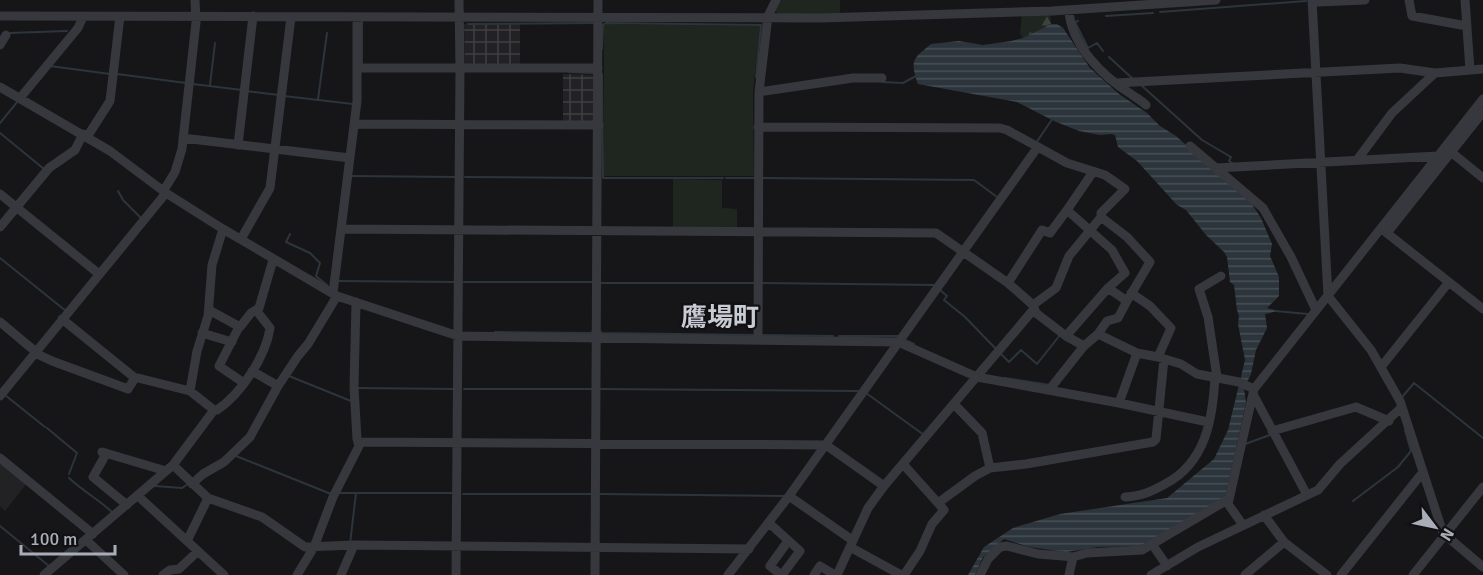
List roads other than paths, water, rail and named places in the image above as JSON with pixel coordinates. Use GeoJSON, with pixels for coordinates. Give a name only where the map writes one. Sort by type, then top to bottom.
{"type":"FeatureCollection","features":[{"type":"Feature","properties":{"kind":"street"},"geometry":{"type":"LineString","coordinates":[[0,396],[165,191],[175,172],[183,138],[195,0]]}},
{"type":"Feature","properties":{"kind":"street"},"geometry":{"type":"LineString","coordinates":[[456,575],[459,0]]}},
{"type":"Feature","properties":{"kind":"street"},"geometry":{"type":"LineString","coordinates":[[595,575],[598,0]]}},
{"type":"Feature","properties":{"kind":"street"},"geometry":{"type":"LineString","coordinates":[[758,339],[759,92],[768,16],[776,0]]}},
{"type":"Feature","properties":{"kind":"street"},"geometry":{"type":"LineString","coordinates":[[1052,0],[1052,11]]}},
{"type":"Feature","properties":{"kind":"street"},"geometry":{"type":"LineString","coordinates":[[0,16],[768,16],[821,18],[1052,11],[1216,0]]}},
{"type":"Feature","properties":{"kind":"street"},"geometry":{"type":"LineString","coordinates":[[1365,0],[1315,1],[1316,73],[1328,296],[1371,350],[1402,407],[1445,536],[1483,567]]}},
{"type":"Feature","properties":{"kind":"street"},"geometry":{"type":"LineString","coordinates":[[1409,0],[1412,16],[1467,26]]}},
{"type":"Feature","properties":{"kind":"street"},"geometry":{"type":"LineString","coordinates":[[1465,0],[1470,69]]}},
{"type":"Feature","properties":{"kind":"street"},"geometry":{"type":"LineString","coordinates":[[1069,10],[1071,27],[1085,54],[1146,105]]}},
{"type":"Feature","properties":{"kind":"street"},"geometry":{"type":"LineString","coordinates":[[0,227],[49,168],[75,150],[110,100],[120,16]]}},
{"type":"Feature","properties":{"kind":"street"},"geometry":{"type":"LineString","coordinates":[[238,145],[253,16]]}},
{"type":"Feature","properties":{"kind":"street"},"geometry":{"type":"LineString","coordinates":[[241,239],[270,188],[291,16]]}},
{"type":"Feature","properties":{"kind":"street"},"geometry":{"type":"LineString","coordinates":[[20,98],[78,28],[83,17]]}},
{"type":"Feature","properties":{"kind":"street"},"geometry":{"type":"LineString","coordinates":[[192,484],[203,474],[224,462],[250,437],[278,386],[308,344],[335,295],[355,124],[357,17]]}},
{"type":"Feature","properties":{"kind":"street"},"geometry":{"type":"LineString","coordinates":[[0,45],[6,35]]}},
{"type":"Feature","properties":{"kind":"street"},"geometry":{"type":"LineString","coordinates":[[357,68],[598,68]]}},
{"type":"Feature","properties":{"kind":"street"},"geometry":{"type":"LineString","coordinates":[[1116,82],[1400,68],[1435,73],[1483,69]]}},
{"type":"Feature","properties":{"kind":"street"},"geometry":{"type":"LineString","coordinates":[[1357,160],[1392,113],[1435,73]]}},
{"type":"Feature","properties":{"kind":"street"},"geometry":{"type":"LineString","coordinates":[[759,92],[853,78],[882,78]]}},
{"type":"Feature","properties":{"kind":"street"},"geometry":{"type":"LineString","coordinates":[[0,87],[110,151],[223,230],[335,295],[458,336],[898,342],[977,377],[1119,402],[1208,422]]}},
{"type":"Feature","properties":{"kind":"street"},"geometry":{"type":"LineString","coordinates":[[1384,231],[1438,156],[1483,99]]}},
{"type":"Feature","properties":{"kind":"street"},"geometry":{"type":"LineString","coordinates":[[1243,525],[1228,504],[1249,388],[1451,152],[1483,111]]}},
{"type":"Feature","properties":{"kind":"street"},"geometry":{"type":"LineString","coordinates":[[355,124],[598,125]]}},
{"type":"Feature","properties":{"kind":"street"},"geometry":{"type":"LineString","coordinates":[[758,127],[1000,128],[1067,163],[1105,175],[1125,189],[1101,213],[1101,217],[1069,256],[1056,288],[1033,307],[884,486],[868,508],[836,575],[820,566],[814,575]]}},
{"type":"Feature","properties":{"kind":"street"},"geometry":{"type":"LineString","coordinates":[[183,138],[350,158]]}},
{"type":"Feature","properties":{"kind":"street"},"geometry":{"type":"LineString","coordinates":[[1190,146],[1263,208],[1291,257],[1316,310]]}},
{"type":"Feature","properties":{"kind":"street"},"geometry":{"type":"LineString","coordinates":[[729,575],[826,445],[1037,148]]}},
{"type":"Feature","properties":{"kind":"street"},"geometry":{"type":"LineString","coordinates":[[1451,152],[1483,178]]}},
{"type":"Feature","properties":{"kind":"street"},"geometry":{"type":"LineString","coordinates":[[1216,168],[1438,156]]}},
{"type":"Feature","properties":{"kind":"street"},"geometry":{"type":"LineString","coordinates":[[1008,283],[1042,230],[1050,233],[1093,172]]}},
{"type":"Feature","properties":{"kind":"street"},"geometry":{"type":"LineString","coordinates":[[0,194],[99,274]]}},
{"type":"Feature","properties":{"kind":"street"},"geometry":{"type":"LineString","coordinates":[[1066,336],[1108,288],[1125,273],[1112,250],[1067,210]]}},
{"type":"Feature","properties":{"kind":"street"},"geometry":{"type":"LineString","coordinates":[[1050,390],[1084,346],[1098,334],[1107,321],[1118,318],[1150,262],[1127,237],[1101,217]]}},
{"type":"Feature","properties":{"kind":"street"},"geometry":{"type":"LineString","coordinates":[[341,229],[936,233],[1008,283],[1033,307],[1036,313],[1066,336],[1084,346]]}},
{"type":"Feature","properties":{"kind":"street"},"geometry":{"type":"LineString","coordinates":[[190,391],[209,310],[212,265],[223,230]]}},
{"type":"Feature","properties":{"kind":"street"},"geometry":{"type":"LineString","coordinates":[[1384,231],[1483,309]]}},
{"type":"Feature","properties":{"kind":"street"},"geometry":{"type":"LineString","coordinates":[[244,383],[219,366],[239,327],[251,313],[259,308],[273,260]]}},
{"type":"Feature","properties":{"kind":"street"},"geometry":{"type":"LineString","coordinates":[[1125,497],[1143,496],[1182,474],[1192,463],[1206,437],[1208,422],[1214,407],[1216,376],[1208,317],[1199,289],[1221,276]]}},
{"type":"Feature","properties":{"kind":"street"},"geometry":{"type":"LineString","coordinates":[[1381,367],[1449,282]]}},
{"type":"Feature","properties":{"kind":"street"},"geometry":{"type":"LineString","coordinates":[[938,503],[960,486],[990,468],[1153,442],[1156,439],[1160,411],[1161,358],[1171,328],[1150,306],[1108,288]]}},
{"type":"Feature","properties":{"kind":"street"},"geometry":{"type":"LineString","coordinates":[[297,575],[314,547],[333,497],[356,453],[359,442],[354,387],[356,302]]}},
{"type":"Feature","properties":{"kind":"street"},"geometry":{"type":"LineString","coordinates":[[209,310],[239,327]]}},
{"type":"Feature","properties":{"kind":"street"},"geometry":{"type":"LineString","coordinates":[[44,575],[169,468],[214,410],[227,403],[244,383],[261,356],[270,328],[256,310]]}},
{"type":"Feature","properties":{"kind":"street"},"geometry":{"type":"LineString","coordinates":[[63,319],[135,378],[190,391],[214,410]]}},
{"type":"Feature","properties":{"kind":"street"},"geometry":{"type":"LineString","coordinates":[[0,322],[36,352],[52,361],[128,389],[135,378]]}},
{"type":"Feature","properties":{"kind":"street"},"geometry":{"type":"LineString","coordinates":[[202,333],[232,342]]}},
{"type":"Feature","properties":{"kind":"street"},"geometry":{"type":"LineString","coordinates":[[1098,334],[1137,353],[1181,364],[1197,374],[1216,376],[1249,388],[1307,495]]}},
{"type":"Feature","properties":{"kind":"street"},"geometry":{"type":"LineString","coordinates":[[1119,402],[1137,353]]}},
{"type":"Feature","properties":{"kind":"street"},"geometry":{"type":"LineString","coordinates":[[252,371],[278,386]]}},
{"type":"Feature","properties":{"kind":"street"},"geometry":{"type":"LineString","coordinates":[[954,404],[982,433],[990,468]]}},
{"type":"Feature","properties":{"kind":"street"},"geometry":{"type":"LineString","coordinates":[[1272,431],[1356,407],[1389,421]]}},
{"type":"Feature","properties":{"kind":"street"},"geometry":{"type":"LineString","coordinates":[[1151,575],[1243,525],[1318,490],[1340,464],[1402,407]]}},
{"type":"Feature","properties":{"kind":"street"},"geometry":{"type":"LineString","coordinates":[[359,442],[826,445],[884,486]]}},
{"type":"Feature","properties":{"kind":"street"},"geometry":{"type":"LineString","coordinates":[[127,505],[93,477],[104,453],[169,468],[208,498],[262,518],[305,547],[354,545],[748,549]]}},
{"type":"Feature","properties":{"kind":"street"},"geometry":{"type":"LineString","coordinates":[[0,458],[89,537],[124,575]]}},
{"type":"Feature","properties":{"kind":"street"},"geometry":{"type":"LineString","coordinates":[[789,496],[851,544],[902,575],[920,551],[932,524],[944,510],[903,464]]}},
{"type":"Feature","properties":{"kind":"street"},"geometry":{"type":"LineString","coordinates":[[1341,575],[1423,472]]}},
{"type":"Feature","properties":{"kind":"street"},"geometry":{"type":"LineString","coordinates":[[1413,575],[1483,488]]}},
{"type":"Feature","properties":{"kind":"street"},"geometry":{"type":"LineString","coordinates":[[138,496],[224,575]]}},
{"type":"Feature","properties":{"kind":"street"},"geometry":{"type":"LineString","coordinates":[[187,541],[208,498]]}},
{"type":"Feature","properties":{"kind":"street"},"geometry":{"type":"LineString","coordinates":[[980,575],[988,559],[1000,547],[1007,546],[1038,554],[1073,557],[1087,553],[1142,550],[1229,499]]}},
{"type":"Feature","properties":{"kind":"street"},"geometry":{"type":"LineString","coordinates":[[1264,515],[1284,542],[1327,575]]}},
{"type":"Feature","properties":{"kind":"street"},"geometry":{"type":"LineString","coordinates":[[769,523],[800,551],[782,575],[770,566],[788,541]]}},
{"type":"Feature","properties":{"kind":"street"},"geometry":{"type":"LineString","coordinates":[[1245,575],[1284,542]]}},
{"type":"Feature","properties":{"kind":"street"},"geometry":{"type":"LineString","coordinates":[[1152,544],[1167,566]]}},
{"type":"Feature","properties":{"kind":"street"},"geometry":{"type":"LineString","coordinates":[[341,575],[354,545]]}},
{"type":"Feature","properties":{"kind":"street"},"geometry":{"type":"LineString","coordinates":[[163,575],[170,570],[179,569],[197,552]]}},
{"type":"Feature","properties":{"kind":"street"},"geometry":{"type":"LineString","coordinates":[[1069,575],[1073,557]]}},
{"type":"Feature","properties":{"kind":"waterway"},"geometry":{"type":"LineString","coordinates":[[1160,12],[1306,1]]}},
{"type":"Feature","properties":{"kind":"waterway"},"geometry":{"type":"LineString","coordinates":[[1106,16],[1153,13]]}},
{"type":"Feature","properties":{"kind":"waterway"},"geometry":{"type":"LineString","coordinates":[[362,21],[362,63]]}},
{"type":"Feature","properties":{"kind":"waterway"},"geometry":{"type":"LineString","coordinates":[[1078,21],[1075,22],[1088,48],[1097,43],[1103,51]]}},
{"type":"Feature","properties":{"kind":"waterway"},"geometry":{"type":"LineString","coordinates":[[468,24],[593,23]]}},
{"type":"Feature","properties":{"kind":"waterway"},"geometry":{"type":"LineString","coordinates":[[602,49],[603,25],[606,23],[761,25],[756,77]]}},
{"type":"Feature","properties":{"kind":"waterway"},"geometry":{"type":"LineString","coordinates":[[10,33],[67,31]]}},
{"type":"Feature","properties":{"kind":"waterway"},"geometry":{"type":"LineString","coordinates":[[318,99],[327,33]]}},
{"type":"Feature","properties":{"kind":"waterway"},"geometry":{"type":"LineString","coordinates":[[210,85],[215,43]]}},
{"type":"Feature","properties":{"kind":"waterway"},"geometry":{"type":"LineString","coordinates":[[1109,57],[1133,79]]}},
{"type":"Feature","properties":{"kind":"waterway"},"geometry":{"type":"LineString","coordinates":[[50,66],[110,74]]}},
{"type":"Feature","properties":{"kind":"waterway"},"geometry":{"type":"LineString","coordinates":[[569,72],[595,75]]}},
{"type":"Feature","properties":{"kind":"waterway"},"geometry":{"type":"LineString","coordinates":[[117,74],[186,83]]}},
{"type":"Feature","properties":{"kind":"waterway"},"geometry":{"type":"LineString","coordinates":[[602,74],[603,178],[723,178]]}},
{"type":"Feature","properties":{"kind":"waterway"},"geometry":{"type":"LineString","coordinates":[[882,82],[903,83],[916,76]]}},
{"type":"Feature","properties":{"kind":"waterway"},"geometry":{"type":"LineString","coordinates":[[193,84],[242,90]]}},
{"type":"Feature","properties":{"kind":"waterway"},"geometry":{"type":"LineString","coordinates":[[1141,85],[1202,140],[1231,157],[1229,161],[1232,163]]}},
{"type":"Feature","properties":{"kind":"waterway"},"geometry":{"type":"LineString","coordinates":[[246,91],[279,95]]}},
{"type":"Feature","properties":{"kind":"waterway"},"geometry":{"type":"LineString","coordinates":[[284,96],[353,104]]}},
{"type":"Feature","properties":{"kind":"waterway"},"geometry":{"type":"LineString","coordinates":[[0,123],[18,101]]}},
{"type":"Feature","properties":{"kind":"waterway"},"geometry":{"type":"LineString","coordinates":[[1036,143],[1053,118]]}},
{"type":"Feature","properties":{"kind":"waterway"},"geometry":{"type":"LineString","coordinates":[[0,133],[44,169]]}},
{"type":"Feature","properties":{"kind":"waterway"},"geometry":{"type":"LineString","coordinates":[[351,176],[455,177]]}},
{"type":"Feature","properties":{"kind":"waterway"},"geometry":{"type":"LineString","coordinates":[[465,177],[594,178]]}},
{"type":"Feature","properties":{"kind":"waterway"},"geometry":{"type":"LineString","coordinates":[[726,178],[755,177]]}},
{"type":"Feature","properties":{"kind":"waterway"},"geometry":{"type":"LineString","coordinates":[[763,178],[974,180],[997,197]]}},
{"type":"Feature","properties":{"kind":"waterway"},"geometry":{"type":"LineString","coordinates":[[118,191],[123,200],[141,218]]}},
{"type":"Feature","properties":{"kind":"waterway"},"geometry":{"type":"LineString","coordinates":[[290,234],[286,242],[310,253],[320,263],[316,276],[327,285]]}},
{"type":"Feature","properties":{"kind":"waterway"},"geometry":{"type":"LineString","coordinates":[[0,258],[66,311]]}},
{"type":"Feature","properties":{"kind":"waterway"},"geometry":{"type":"LineString","coordinates":[[338,281],[455,282]]}},
{"type":"Feature","properties":{"kind":"waterway"},"geometry":{"type":"LineString","coordinates":[[464,282],[593,282]]}},
{"type":"Feature","properties":{"kind":"waterway"},"geometry":{"type":"LineString","coordinates":[[600,283],[754,283]]}},
{"type":"Feature","properties":{"kind":"waterway"},"geometry":{"type":"LineString","coordinates":[[760,283],[934,285]]}},
{"type":"Feature","properties":{"kind":"waterway"},"geometry":{"type":"LineString","coordinates":[[940,290],[947,296],[944,300],[965,317],[997,350]]}},
{"type":"Feature","properties":{"kind":"waterway"},"geometry":{"type":"LineString","coordinates":[[1275,311],[1308,314]]}},
{"type":"Feature","properties":{"kind":"waterway"},"geometry":{"type":"LineString","coordinates":[[495,332],[591,333],[593,331]]}},
{"type":"Feature","properties":{"kind":"waterway"},"geometry":{"type":"LineString","coordinates":[[600,331],[602,333],[753,335]]}},
{"type":"Feature","properties":{"kind":"waterway"},"geometry":{"type":"LineString","coordinates":[[762,335],[833,336]]}},
{"type":"Feature","properties":{"kind":"waterway"},"geometry":{"type":"LineString","coordinates":[[1001,354],[1009,362],[1021,350],[1037,364],[1060,335]]}},
{"type":"Feature","properties":{"kind":"waterway"},"geometry":{"type":"LineString","coordinates":[[839,336],[898,336]]}},
{"type":"Feature","properties":{"kind":"waterway"},"geometry":{"type":"LineString","coordinates":[[905,340],[914,344]]}},
{"type":"Feature","properties":{"kind":"waterway"},"geometry":{"type":"LineString","coordinates":[[289,376],[351,401]]}},
{"type":"Feature","properties":{"kind":"waterway"},"geometry":{"type":"LineString","coordinates":[[1005,378],[1050,385]]}},
{"type":"Feature","properties":{"kind":"waterway"},"geometry":{"type":"LineString","coordinates":[[1403,396],[1414,383],[1483,438]]}},
{"type":"Feature","properties":{"kind":"waterway"},"geometry":{"type":"LineString","coordinates":[[358,388],[454,389]]}},
{"type":"Feature","properties":{"kind":"waterway"},"geometry":{"type":"LineString","coordinates":[[464,389],[593,389]]}},
{"type":"Feature","properties":{"kind":"waterway"},"geometry":{"type":"LineString","coordinates":[[600,389],[858,391]]}},
{"type":"Feature","properties":{"kind":"waterway"},"geometry":{"type":"LineString","coordinates":[[866,393],[924,435]]}},
{"type":"Feature","properties":{"kind":"waterway"},"geometry":{"type":"LineString","coordinates":[[5,395],[45,427]]}},
{"type":"Feature","properties":{"kind":"waterway"},"geometry":{"type":"LineString","coordinates":[[47,428],[77,453],[69,474]]}},
{"type":"Feature","properties":{"kind":"waterway"},"geometry":{"type":"LineString","coordinates":[[1353,501],[1398,467],[1411,451],[1405,430]]}},
{"type":"Feature","properties":{"kind":"waterway"},"geometry":{"type":"LineString","coordinates":[[1245,444],[1270,435]]}},
{"type":"Feature","properties":{"kind":"waterway"},"geometry":{"type":"LineString","coordinates":[[236,456],[331,494]]}},
{"type":"Feature","properties":{"kind":"waterway"},"geometry":{"type":"LineString","coordinates":[[69,478],[112,512]]}},
{"type":"Feature","properties":{"kind":"waterway"},"geometry":{"type":"LineString","coordinates":[[155,486],[182,488],[188,484]]}},
{"type":"Feature","properties":{"kind":"waterway"},"geometry":{"type":"LineString","coordinates":[[339,493],[454,493]]}},
{"type":"Feature","properties":{"kind":"waterway"},"geometry":{"type":"LineString","coordinates":[[350,544],[356,493]]}},
{"type":"Feature","properties":{"kind":"waterway"},"geometry":{"type":"LineString","coordinates":[[463,494],[592,494]]}},
{"type":"Feature","properties":{"kind":"waterway"},"geometry":{"type":"LineString","coordinates":[[600,494],[784,496]]}},
{"type":"Feature","properties":{"kind":"waterway"},"geometry":{"type":"LineString","coordinates":[[0,526],[49,566]]}},
{"type":"Feature","properties":{"kind":"district","name":"鷹場町"},"geometry":{"type":"Point","coordinates":[720,318]}}]}
